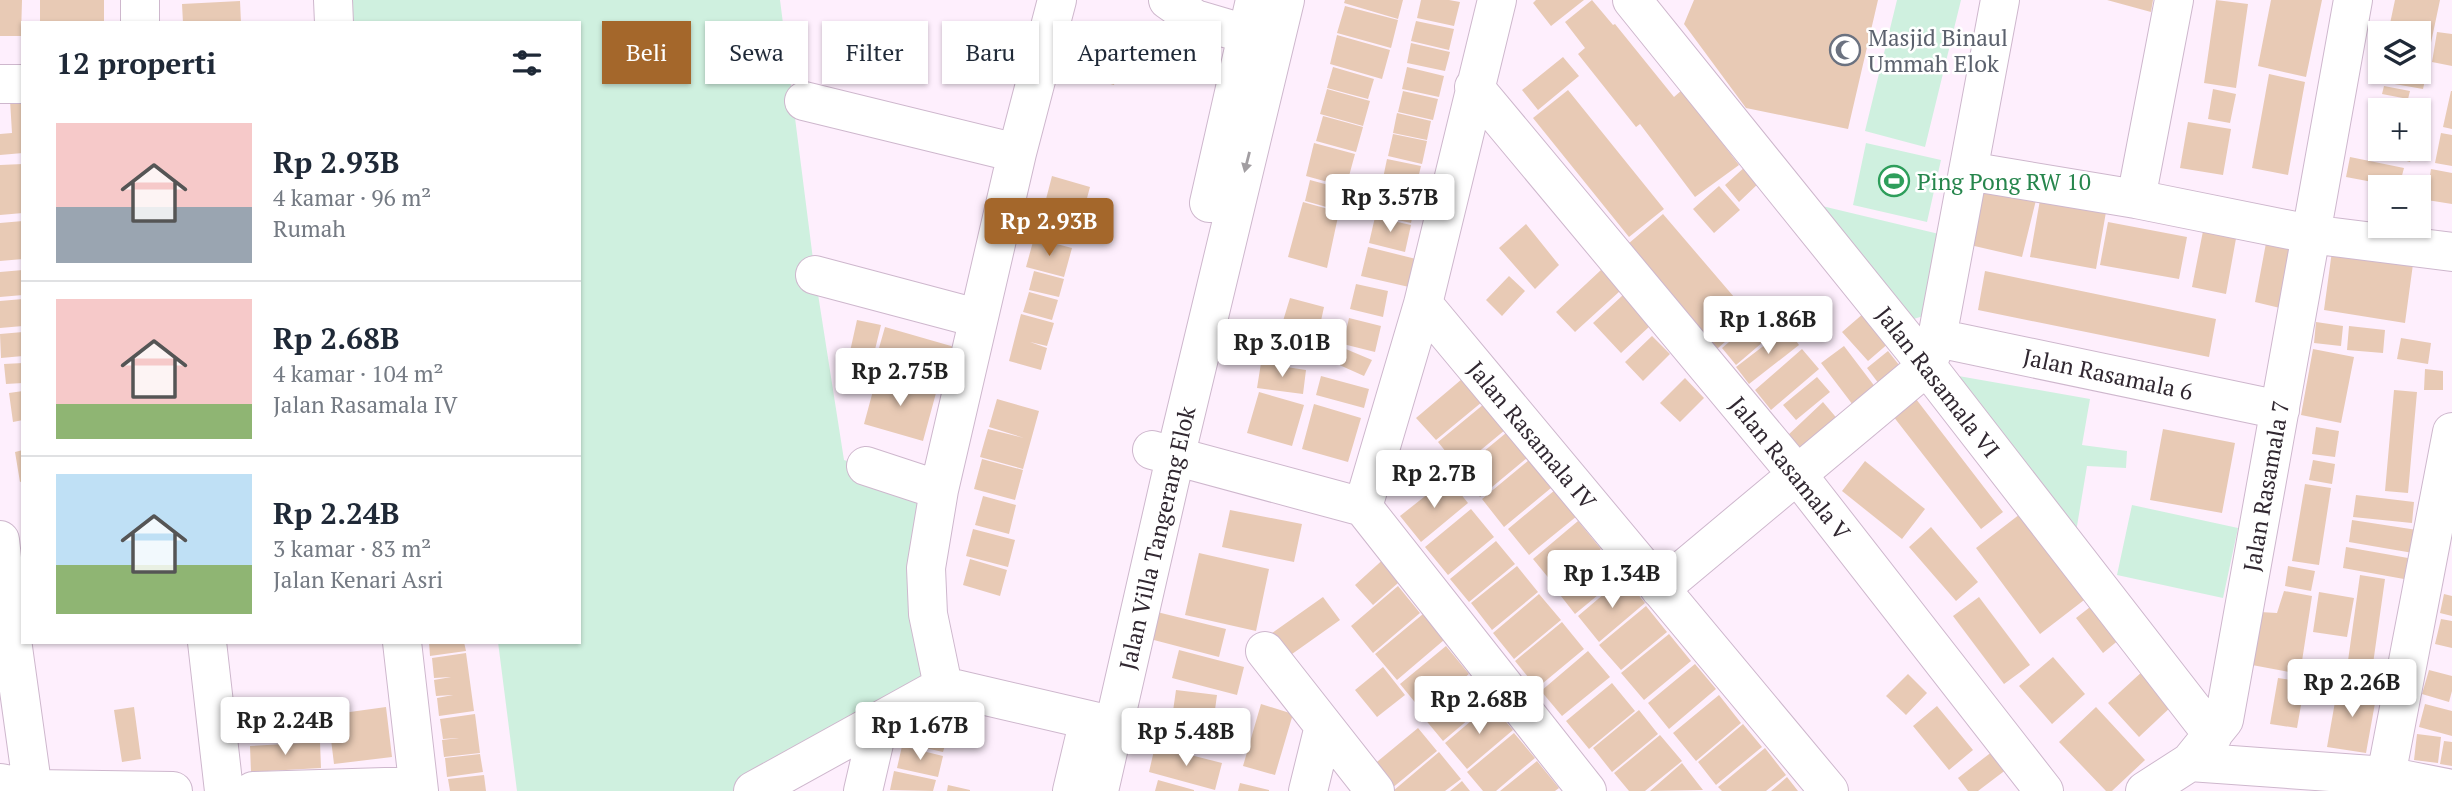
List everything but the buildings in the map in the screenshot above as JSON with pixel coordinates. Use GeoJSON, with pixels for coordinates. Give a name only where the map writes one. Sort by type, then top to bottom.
{"type":"FeatureCollection","features":[{"type":"Feature","properties":{"kind":"street"},"geometry":{"type":"LineString","coordinates":[[140,0],[140,21]]}},
{"type":"Feature","properties":{"kind":"street"},"geometry":{"type":"LineString","coordinates":[[333,0],[334,21]]}},
{"type":"Feature","properties":{"kind":"street"},"geometry":{"type":"LineString","coordinates":[[943,686],[928,614],[926,568],[939,490],[977,318],[1057,0]]}},
{"type":"Feature","properties":{"kind":"street"},"geometry":{"type":"LineString","coordinates":[[1168,0],[1195,19],[1259,14]]}},
{"type":"Feature","properties":{"kind":"street"},"geometry":{"type":"LineString","coordinates":[[1363,507],[1423,304],[1497,0]]}},
{"type":"Feature","properties":{"kind":"street","name":"Jalan Rasamala VI"},"geometry":{"type":"LineString","coordinates":[[1632,0],[1932,352],[2202,749]]}},
{"type":"Feature","properties":{"kind":"street"},"geometry":{"type":"LineString","coordinates":[[1660,589],[1932,352],[2000,0]]}},
{"type":"Feature","properties":{"kind":"street"},"geometry":{"type":"LineString","coordinates":[[2136,199],[2174,0]]}},
{"type":"Feature","properties":{"kind":"street","name":"Jalan Rasamala 7"},"geometry":{"type":"LineString","coordinates":[[2202,749],[2224,720],[2353,0]]}},
{"type":"Feature","properties":{"kind":"street","name":"Jalan Villa Tangerang Elok"},"geometry":{"type":"LineString","coordinates":[[1099,791],[1102,722],[1245,111],[1259,14]]}},
{"type":"Feature","properties":{"kind":"street"},"geometry":{"type":"LineString","coordinates":[[0,84],[21,84]]}},
{"type":"Feature","properties":{"kind":"street","name":"Jalan Rasamala V"},"geometry":{"type":"LineString","coordinates":[[1474,87],[1796,473],[2044,791]]}},
{"type":"Feature","properties":{"kind":"street"},"geometry":{"type":"LineString","coordinates":[[804,101],[1017,153]]}},
{"type":"Feature","properties":{"kind":"street"},"geometry":{"type":"LineString","coordinates":[[1968,171],[2136,199],[2309,234],[2452,252]]}},
{"type":"Feature","properties":{"kind":"street"},"geometry":{"type":"LineString","coordinates":[[815,275],[977,318]]}},
{"type":"Feature","properties":{"kind":"street","name":"Jalan Rasamala IV"},"geometry":{"type":"LineString","coordinates":[[1423,304],[1829,791]]}},
{"type":"Feature","properties":{"kind":"street","name":"Jalan Rasamala 6"},"geometry":{"type":"LineString","coordinates":[[1932,352],[2280,410]]}},
{"type":"Feature","properties":{"kind":"street"},"geometry":{"type":"LineString","coordinates":[[2386,776],[2452,432]]}},
{"type":"Feature","properties":{"kind":"street"},"geometry":{"type":"LineString","coordinates":[[1163,454],[1363,507],[1587,791]]}},
{"type":"Feature","properties":{"kind":"street"},"geometry":{"type":"LineString","coordinates":[[866,466],[939,490]]}},
{"type":"Feature","properties":{"kind":"street"},"geometry":{"type":"LineString","coordinates":[[0,540],[3,604],[22,787],[173,791]]}},
{"type":"Feature","properties":{"kind":"street"},"geometry":{"type":"LineString","coordinates":[[207,644],[224,791]]}},
{"type":"Feature","properties":{"kind":"street"},"geometry":{"type":"LineString","coordinates":[[253,791],[418,788],[402,644]]}},
{"type":"Feature","properties":{"kind":"street"},"geometry":{"type":"LineString","coordinates":[[1265,651],[1375,791]]}},
{"type":"Feature","properties":{"kind":"street"},"geometry":{"type":"LineString","coordinates":[[753,791],[943,686],[1102,722]]}},
{"type":"Feature","properties":{"kind":"street"},"geometry":{"type":"LineString","coordinates":[[863,791],[879,722]]}},
{"type":"Feature","properties":{"kind":"street","name":"Jalan Villa Tangerang Elok"},"geometry":{"type":"LineString","coordinates":[[1072,791],[1102,722]]}},
{"type":"Feature","properties":{"kind":"street"},"geometry":{"type":"LineString","coordinates":[[1308,791],[1324,726]]}},
{"type":"Feature","properties":{"kind":"street"},"geometry":{"type":"LineString","coordinates":[[2145,791],[2202,749],[2386,776],[2452,789]]}},
{"type":"Feature","properties":{"kind":"green space"},"geometry":{"type":"Polygon","coordinates":[[[337,0],[780,0],[783,21],[705,21],[705,84],[791,84],[815,275],[844,460],[939,490],[943,686],[753,791],[517,791],[498,644],[581,644],[581,21],[339,21],[337,0]]]}},
{"type":"Feature","properties":{"kind":"green space"},"geometry":{"type":"Polygon","coordinates":[[[1897,0],[1961,0],[1925,147],[1865,131],[1897,0]]]}},
{"type":"Feature","properties":{"kind":"green space"},"geometry":{"type":"Polygon","coordinates":[[[1866,143],[1941,160],[1927,222],[1853,205],[1866,143]]]}},
{"type":"Feature","properties":{"kind":"green space"},"geometry":{"type":"Polygon","coordinates":[[[1822,206],[1939,234],[1930,314],[1907,321],[1822,206]]]}},
{"type":"Feature","properties":{"kind":"green space"},"geometry":{"type":"Polygon","coordinates":[[[1947,374],[2090,399],[2082,445],[2127,451],[2126,468],[2087,466],[2075,538],[1947,374]]]}},
{"type":"Feature","properties":{"kind":"green space"},"geometry":{"type":"Polygon","coordinates":[[[2132,505],[2238,528],[2223,598],[2117,575],[2132,505]]]}},
{"type":"Feature","properties":{"kind":"place","name":"Masjid Binaul Ummah Elok"},"geometry":{"type":"Point","coordinates":[1845,50]}},
{"type":"Feature","properties":{"kind":"place","name":"Ping Pong RW 10"},"geometry":{"type":"Point","coordinates":[1894,181]}}]}
